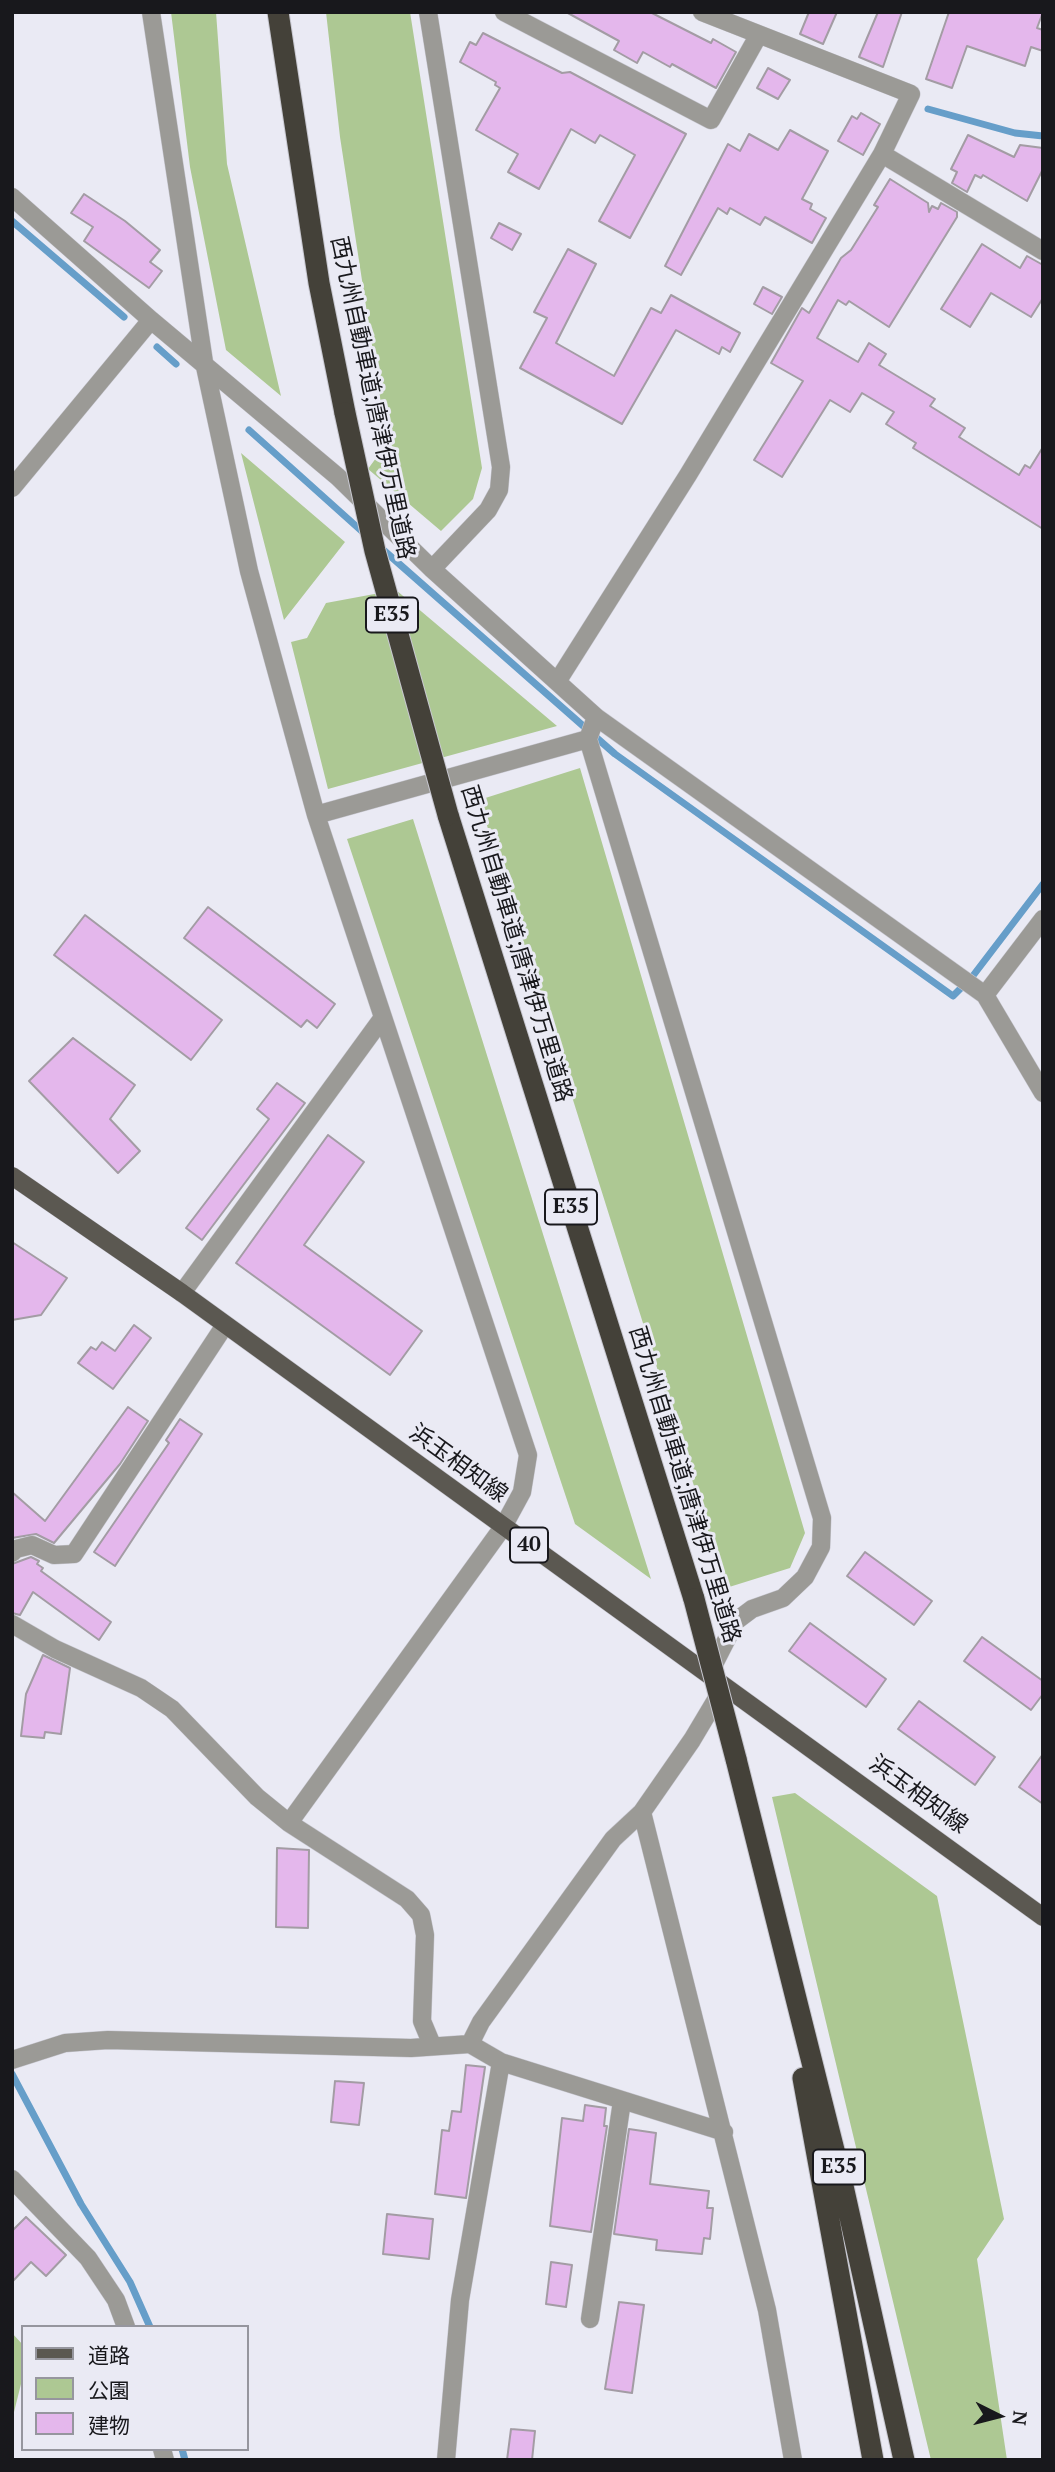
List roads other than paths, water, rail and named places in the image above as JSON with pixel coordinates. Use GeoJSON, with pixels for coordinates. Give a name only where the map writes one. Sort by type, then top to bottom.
{"type":"FeatureCollection","features":[{"type":"Feature","properties":{"kind":"highway","name":"西九州自動車道;唐津伊万里道路"},"geometry":{"type":"LineString","coordinates":[[278,12],[319,282],[379,564],[448,815],[694,1599],[843,2186],[904,2460]]}},
{"type":"Feature","properties":{"kind":"highway","name":"西九州自動車道;唐津伊万里道路"},"geometry":{"type":"LineString","coordinates":[[765,1876],[873,2460]]}},
{"type":"Feature","properties":{"kind":"main road","name":"浜玉相知線"},"geometry":{"type":"LineString","coordinates":[[12,1176],[182,1293],[1043,1917]]}},
{"type":"Feature","properties":{"kind":"street"},"geometry":{"type":"LineString","coordinates":[[151,12],[204,362],[249,571],[316,815],[381,1020],[528,1455],[522,1492],[503,1527],[289,1823]]}},
{"type":"Feature","properties":{"kind":"street"},"geometry":{"type":"LineString","coordinates":[[428,12],[501,467],[499,490],[488,510],[432,569]]}},
{"type":"Feature","properties":{"kind":"street"},"geometry":{"type":"LineString","coordinates":[[504,12],[711,120],[758,36]]}},
{"type":"Feature","properties":{"kind":"street"},"geometry":{"type":"LineString","coordinates":[[557,682],[688,475],[882,154],[911,94],[702,12]]}},
{"type":"Feature","properties":{"kind":"street"},"geometry":{"type":"LineString","coordinates":[[882,154],[1043,251]]}},
{"type":"Feature","properties":{"kind":"street"},"geometry":{"type":"LineString","coordinates":[[12,197],[151,320],[338,477],[432,569],[596,717],[982,993],[1043,1093]]}},
{"type":"Feature","properties":{"kind":"street"},"geometry":{"type":"LineString","coordinates":[[12,488],[151,320]]}},
{"type":"Feature","properties":{"kind":"street"},"geometry":{"type":"LineString","coordinates":[[470,2044],[481,2022],[613,1839],[642,1812],[692,1740],[717,1679],[736,1621],[752,1609],[783,1598],[805,1577],[821,1547],[822,1518],[588,739],[596,717]]}},
{"type":"Feature","properties":{"kind":"street"},"geometry":{"type":"LineString","coordinates":[[316,815],[588,739]]}},
{"type":"Feature","properties":{"kind":"street"},"geometry":{"type":"LineString","coordinates":[[982,993],[1043,919]]}},
{"type":"Feature","properties":{"kind":"street"},"geometry":{"type":"LineString","coordinates":[[182,1293],[381,1020]]}},
{"type":"Feature","properties":{"kind":"street"},"geometry":{"type":"LineString","coordinates":[[12,1553],[16,1549],[32,1545],[54,1555],[74,1554],[225,1325]]}},
{"type":"Feature","properties":{"kind":"street"},"geometry":{"type":"LineString","coordinates":[[12,1624],[55,1649],[141,1688],[172,1710],[257,1797],[289,1823],[407,1899],[421,1915],[425,1935],[422,2021],[432,2045]]}},
{"type":"Feature","properties":{"kind":"street"},"geometry":{"type":"LineString","coordinates":[[642,1812],[724,2132],[766,2310],[793,2460]]}},
{"type":"Feature","properties":{"kind":"street"},"geometry":{"type":"LineString","coordinates":[[16,2058],[65,2043],[108,2040],[411,2048],[470,2044],[501,2062],[724,2132]]}},
{"type":"Feature","properties":{"kind":"street"},"geometry":{"type":"LineString","coordinates":[[446,2460],[460,2300],[501,2062]]}},
{"type":"Feature","properties":{"kind":"street"},"geometry":{"type":"LineString","coordinates":[[590,2319],[622,2101]]}},
{"type":"Feature","properties":{"kind":"street"},"geometry":{"type":"LineString","coordinates":[[12,2179],[88,2258],[116,2300],[125,2325]]}},
{"type":"Feature","properties":{"kind":"waterway"},"geometry":{"type":"LineString","coordinates":[[928,109],[1015,133],[1043,136]]}},
{"type":"Feature","properties":{"kind":"waterway"},"geometry":{"type":"LineString","coordinates":[[12,221],[124,317]]}},
{"type":"Feature","properties":{"kind":"waterway"},"geometry":{"type":"LineString","coordinates":[[157,347],[176,364]]}},
{"type":"Feature","properties":{"kind":"waterway"},"geometry":{"type":"LineString","coordinates":[[249,430],[366,535]]}},
{"type":"Feature","properties":{"kind":"waterway"},"geometry":{"type":"LineString","coordinates":[[380,547],[615,754],[953,996],[972,977],[1043,884]]}},
{"type":"Feature","properties":{"kind":"waterway"},"geometry":{"type":"LineString","coordinates":[[12,2074],[81,2204],[130,2282],[149,2325]]}},
{"type":"Feature","properties":{"kind":"waterway"},"geometry":{"type":"LineString","coordinates":[[183,2451],[185,2460]]}}]}
